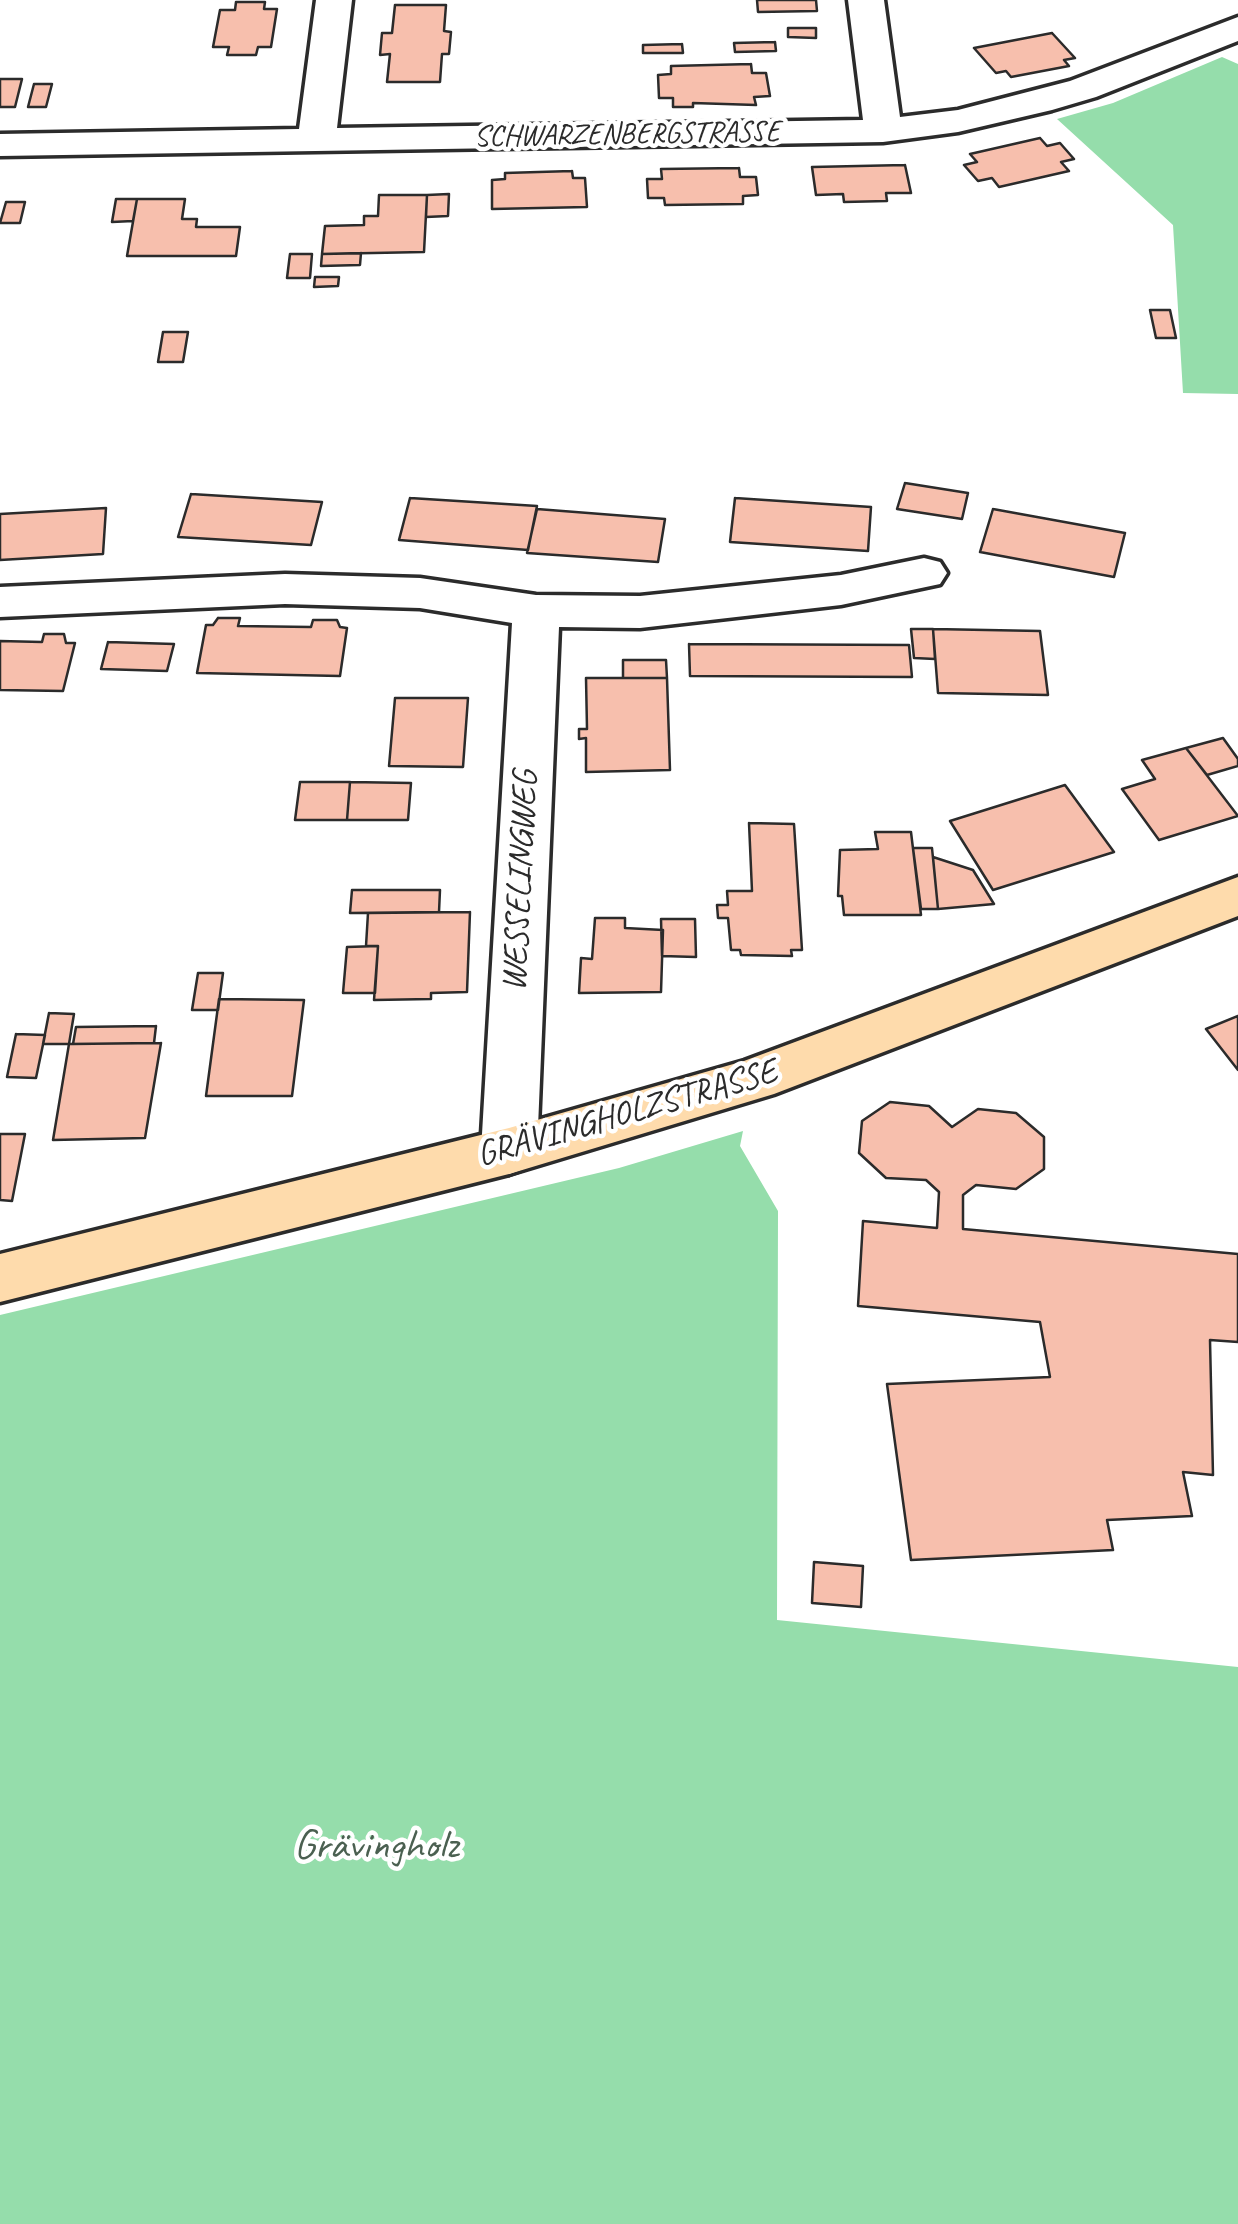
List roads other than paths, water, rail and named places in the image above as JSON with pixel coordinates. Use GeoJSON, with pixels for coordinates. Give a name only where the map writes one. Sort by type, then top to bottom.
{"type":"FeatureCollection","features":[{"type":"Feature","properties":{"kind":"main road","name":"GRÄVINGHOLZSTRASSE"},"geometry":{"type":"LineString","coordinates":[[0,1278],[508,1151],[755,1079],[1238,896]]}},
{"type":"Feature","properties":{"kind":"street"},"geometry":{"type":"LineString","coordinates":[[316,140],[334,0]]}},
{"type":"Feature","properties":{"kind":"street"},"geometry":{"type":"LineString","coordinates":[[866,0],[883,130]]}},
{"type":"Feature","properties":{"kind":"street","name":"SCHWARZENBERGSTRASSE"},"geometry":{"type":"LineString","coordinates":[[0,145],[883,130],[958,122],[1068,93],[1238,28]]}},
{"type":"Feature","properties":{"kind":"street"},"geometry":{"type":"LineString","coordinates":[[0,602],[286,588],[420,592],[536,610],[640,612],[841,590],[924,572]]}},
{"type":"Feature","properties":{"kind":"street","name":"WESSELINGWEG"},"geometry":{"type":"LineString","coordinates":[[508,1151],[536,610]]}},
{"type":"Feature","properties":{"kind":"park label","name":"Grävingholz"},"geometry":{"type":"Point","coordinates":[376,1847]}}]}
